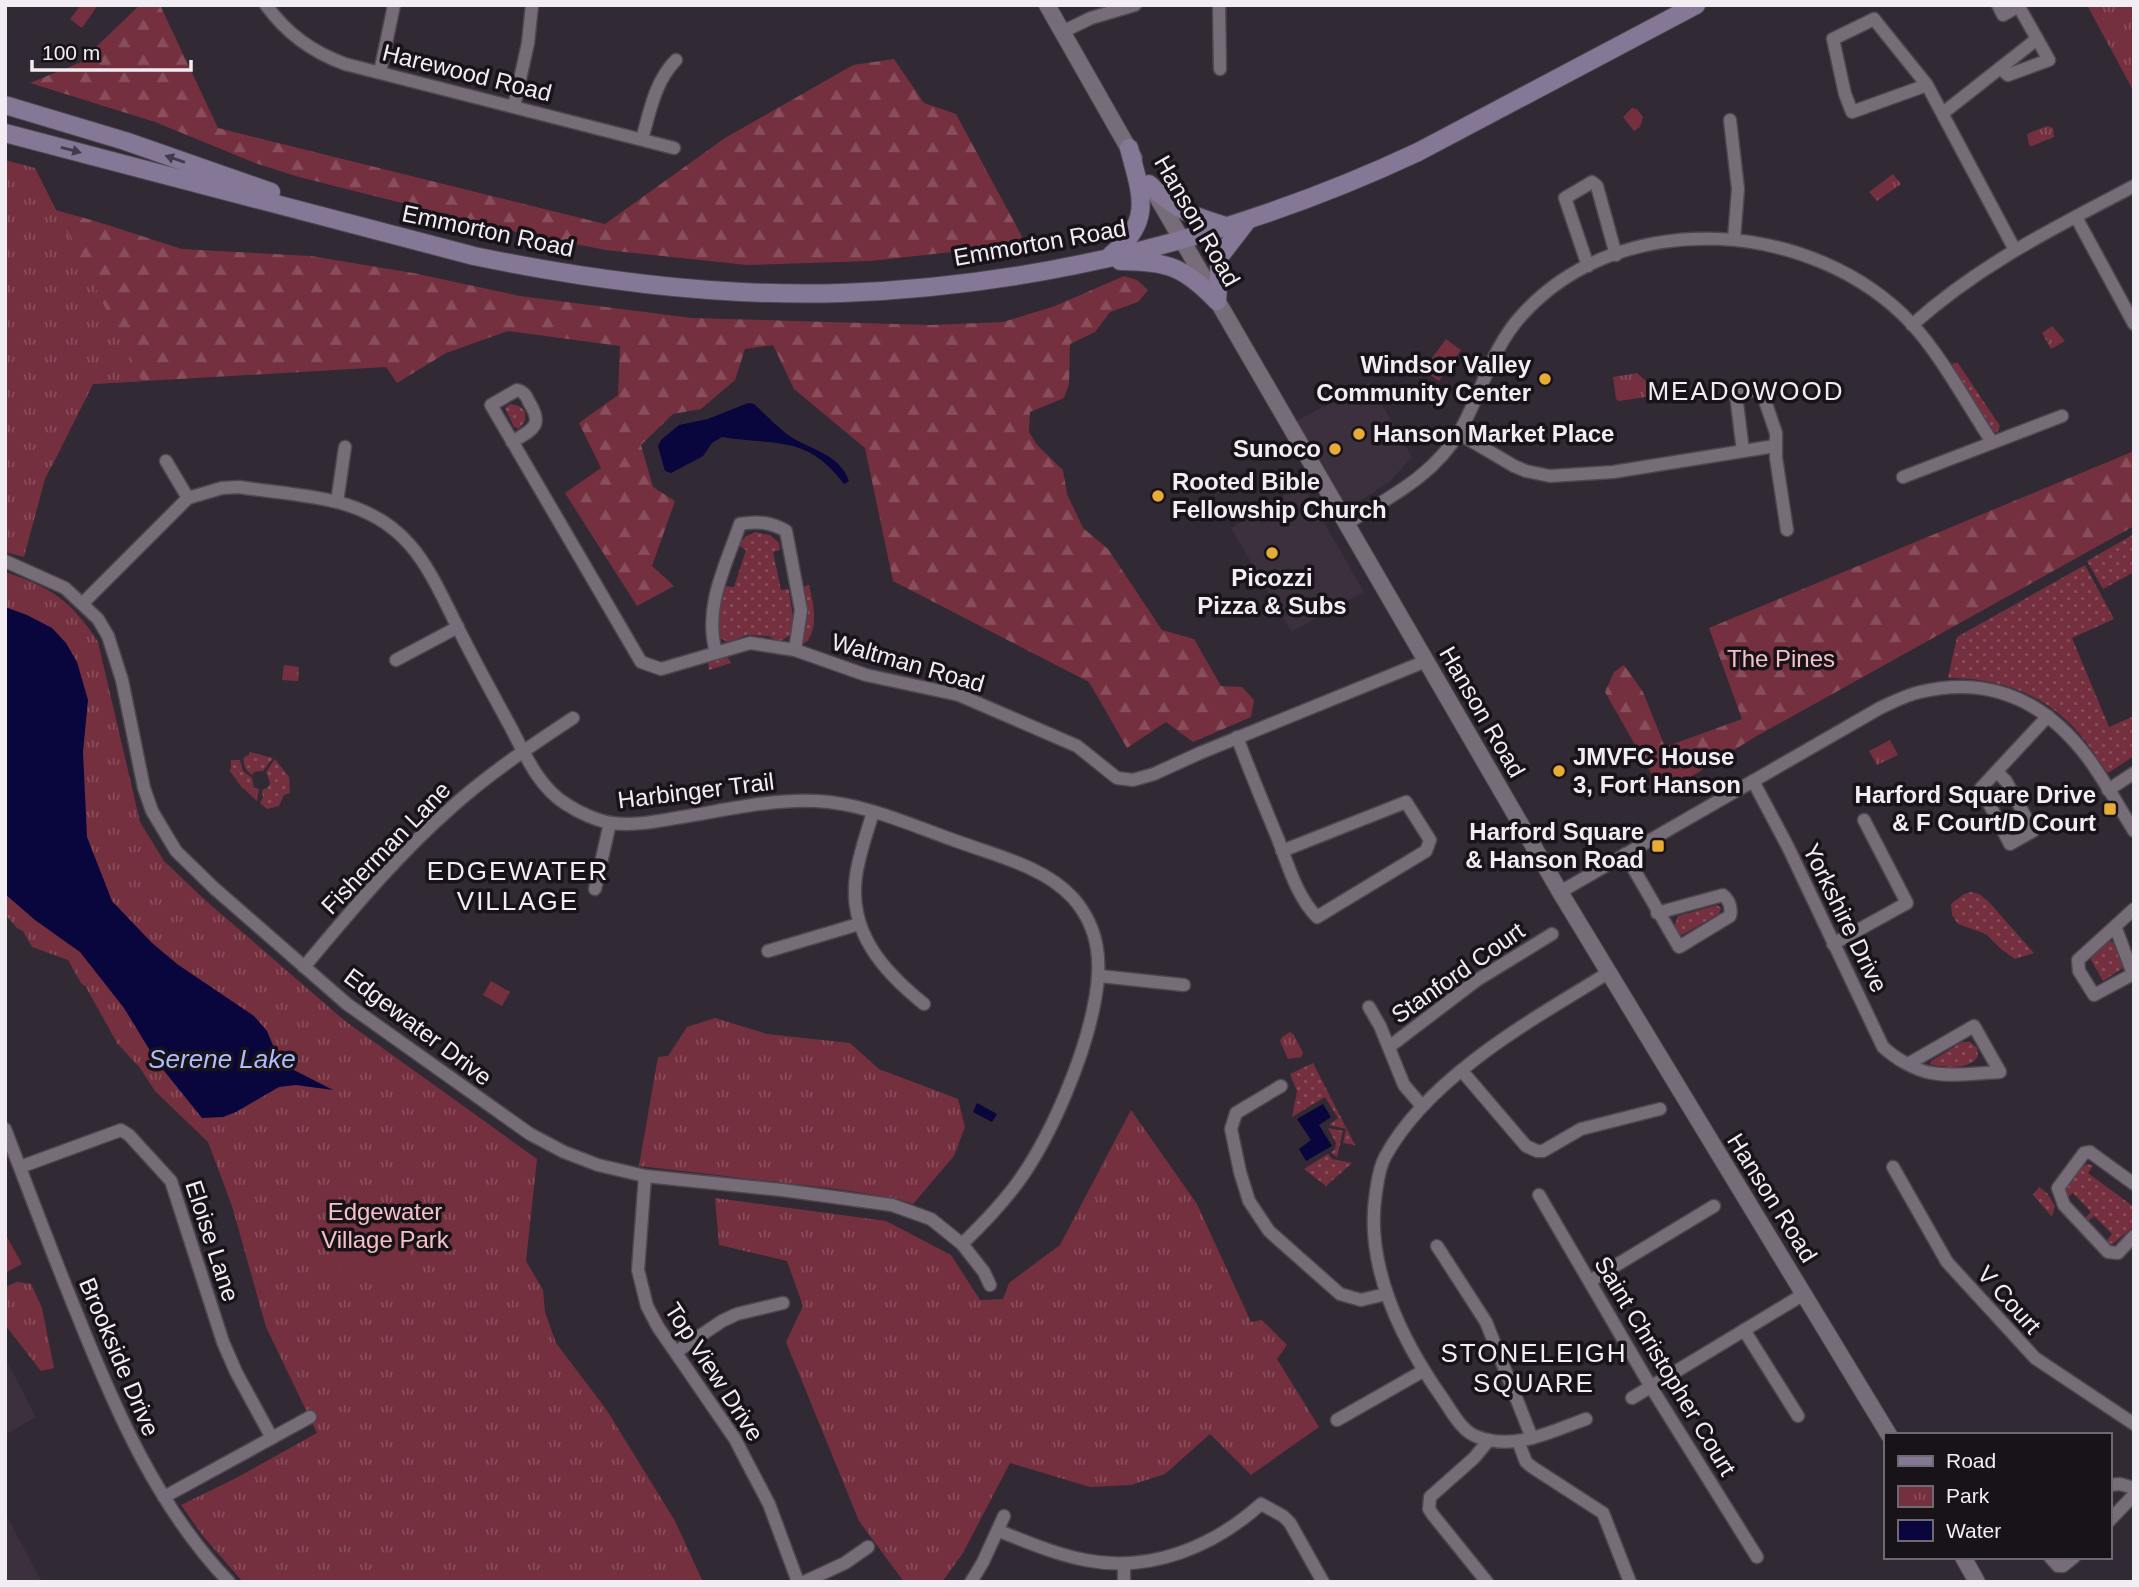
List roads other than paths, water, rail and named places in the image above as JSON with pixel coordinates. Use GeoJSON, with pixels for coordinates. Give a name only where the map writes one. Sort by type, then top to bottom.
{"type":"FeatureCollection","features":[{"type":"Feature","properties":{"kind":"main road","name":"Emmorton Road"},"geometry":{"type":"LineString","coordinates":[[5,133],[474,256],[540,270],[712,290],[779,293],[891,290],[989,280],[1100,259],[1247,221],[1373,173],[1418,152],[1696,5]]}},
{"type":"Feature","properties":{"kind":"main road","name":"Emmorton Road"},"geometry":{"type":"LineString","coordinates":[[5,105],[125,141],[300,203],[346,223]]}},
{"type":"Feature","properties":{"kind":"main road"},"geometry":{"type":"LineString","coordinates":[[1100,259],[1123,246],[1138,226],[1140,191],[1129,148]]}},
{"type":"Feature","properties":{"kind":"main road"},"geometry":{"type":"LineString","coordinates":[[1149,184],[1163,198],[1188,214],[1229,227]]}},
{"type":"Feature","properties":{"kind":"main road"},"geometry":{"type":"LineString","coordinates":[[1217,301],[1220,256],[1247,221]]}},
{"type":"Feature","properties":{"kind":"main road"},"geometry":{"type":"LineString","coordinates":[[1100,259],[1140,261],[1174,267],[1198,281],[1217,301]]}},
{"type":"Feature","properties":{"kind":"street","name":"Harewood Road"},"geometry":{"type":"LineString","coordinates":[[266,5],[284,27],[312,49],[345,64],[674,148]]}},
{"type":"Feature","properties":{"kind":"street"},"geometry":{"type":"LineString","coordinates":[[380,72],[394,5]]}},
{"type":"Feature","properties":{"kind":"street"},"geometry":{"type":"LineString","coordinates":[[514,106],[528,43],[533,5]]}},
{"type":"Feature","properties":{"kind":"street","name":"Hanson Road"},"geometry":{"type":"LineString","coordinates":[[1047,5],[1560,892],[1888,1433]]}},
{"type":"Feature","properties":{"kind":"street"},"geometry":{"type":"LineString","coordinates":[[1062,32],[1091,18],[1135,5]]}},
{"type":"Feature","properties":{"kind":"street"},"geometry":{"type":"LineString","coordinates":[[1219,5],[1220,69]]}},
{"type":"Feature","properties":{"kind":"street"},"geometry":{"type":"LineString","coordinates":[[1998,5],[2003,15],[2019,6],[2049,60],[2008,75],[2000,68]]}},
{"type":"Feature","properties":{"kind":"street"},"geometry":{"type":"LineString","coordinates":[[1927,85],[1852,112],[1845,94],[1833,39],[1874,19],[1927,85],[2015,250]]}},
{"type":"Feature","properties":{"kind":"street"},"geometry":{"type":"LineString","coordinates":[[1943,113],[2037,39]]}},
{"type":"Feature","properties":{"kind":"street"},"geometry":{"type":"LineString","coordinates":[[642,139],[658,85],[665,71],[676,60]]}},
{"type":"Feature","properties":{"kind":"street"},"geometry":{"type":"LineString","coordinates":[[1730,120],[1738,189],[1734,239]]}},
{"type":"Feature","properties":{"kind":"street"},"geometry":{"type":"LineString","coordinates":[[1588,267],[1565,198],[1592,182],[1597,186],[1616,255]]}},
{"type":"Feature","properties":{"kind":"street"},"geometry":{"type":"LineString","coordinates":[[1912,325],[1952,291],[2015,250],[2134,186]]}},
{"type":"Feature","properties":{"kind":"street"},"geometry":{"type":"LineString","coordinates":[[2076,217],[2134,324]]}},
{"type":"Feature","properties":{"kind":"street"},"geometry":{"type":"LineString","coordinates":[[1346,524],[1420,477],[1458,433],[1512,326],[1542,296],[1588,267],[1616,255],[1679,239],[1734,239],[1774,246],[1825,263],[1880,296],[1912,325],[1992,442]]}},
{"type":"Feature","properties":{"kind":"street"},"geometry":{"type":"LineString","coordinates":[[1743,451],[1736,395],[1757,389],[1762,392],[1776,433],[1775,446],[1787,530]]}},
{"type":"Feature","properties":{"kind":"street"},"geometry":{"type":"LineString","coordinates":[[1903,477],[2062,416]]}},
{"type":"Feature","properties":{"kind":"street"},"geometry":{"type":"LineString","coordinates":[[1458,433],[1514,466],[1538,475],[1550,476],[1613,472],[1775,446]]}},
{"type":"Feature","properties":{"kind":"street","name":"Waltman Road"},"geometry":{"type":"LineString","coordinates":[[512,442],[641,662],[661,669],[750,643],[795,650],[866,675],[959,695],[1077,746],[1117,778],[1124,780],[1143,779],[1237,737],[1426,661]]}},
{"type":"Feature","properties":{"kind":"street"},"geometry":{"type":"LineString","coordinates":[[337,502],[345,447]]}},
{"type":"Feature","properties":{"kind":"street"},"geometry":{"type":"LineString","coordinates":[[166,461],[188,498]]}},
{"type":"Feature","properties":{"kind":"street","name":"Harbinger Trail"},"geometry":{"type":"LineString","coordinates":[[83,603],[188,498],[239,486],[337,502],[383,521],[402,535],[419,554],[523,752],[540,780],[566,804],[610,823],[652,822],[772,802],[841,804],[873,812],[1028,868],[1056,883],[1072,897],[1090,926],[1098,951],[1100,976],[1092,1016],[1072,1077],[1040,1147],[1000,1206],[962,1244]]}},
{"type":"Feature","properties":{"kind":"street"},"geometry":{"type":"LineString","coordinates":[[716,652],[711,624],[713,606],[740,524],[755,522],[774,524],[786,531],[801,610],[800,631],[795,650]]}},
{"type":"Feature","properties":{"kind":"street","name":"Edgewater Drive"},"geometry":{"type":"LineString","coordinates":[[5,561],[65,588],[98,619],[114,649],[144,788],[152,811],[166,837],[195,871],[347,1004],[530,1135],[564,1152],[597,1165],[645,1176],[892,1205],[930,1219],[962,1244],[985,1272],[990,1285]]}},
{"type":"Feature","properties":{"kind":"street"},"geometry":{"type":"LineString","coordinates":[[396,660],[458,627]]}},
{"type":"Feature","properties":{"kind":"street"},"geometry":{"type":"LineString","coordinates":[[1560,892],[1880,708],[1919,692],[1965,688],[2000,691],[2018,698],[2048,716],[2082,751],[2134,831]]}},
{"type":"Feature","properties":{"kind":"street"},"geometry":{"type":"LineString","coordinates":[[1997,772],[2006,781],[2033,831],[2010,844],[1982,788],[2048,716]]}},
{"type":"Feature","properties":{"kind":"street","name":"Fisherman Lane"},"geometry":{"type":"LineString","coordinates":[[304,967],[365,895],[423,833],[455,804],[573,718]]}},
{"type":"Feature","properties":{"kind":"street"},"geometry":{"type":"LineString","coordinates":[[1237,737],[1283,851],[1301,895],[1308,909],[1317,917],[1426,851],[1430,841],[1406,802],[1283,851]]}},
{"type":"Feature","properties":{"kind":"street"},"geometry":{"type":"LineString","coordinates":[[2108,790],[2134,773]]}},
{"type":"Feature","properties":{"kind":"street","name":"Yorkshire Drive"},"geometry":{"type":"LineString","coordinates":[[1753,781],[1788,847],[1883,1047],[1908,1064],[1931,1073],[2000,1072],[1974,1026],[1908,1064]]}},
{"type":"Feature","properties":{"kind":"street"},"geometry":{"type":"LineString","coordinates":[[873,812],[855,877],[859,924],[879,962],[893,978],[924,1004]]}},
{"type":"Feature","properties":{"kind":"street"},"geometry":{"type":"LineString","coordinates":[[1833,944],[1907,903],[1864,820]]}},
{"type":"Feature","properties":{"kind":"street"},"geometry":{"type":"LineString","coordinates":[[595,889],[610,823]]}},
{"type":"Feature","properties":{"kind":"street"},"geometry":{"type":"LineString","coordinates":[[1625,854],[1657,913],[1679,947],[1730,916],[1731,911],[1727,898],[1723,895],[1657,913]]}},
{"type":"Feature","properties":{"kind":"street"},"geometry":{"type":"LineString","coordinates":[[2115,926],[2133,974],[2094,995],[2079,971],[2078,960],[2115,926],[2134,909]]}},
{"type":"Feature","properties":{"kind":"street"},"geometry":{"type":"LineString","coordinates":[[768,951],[859,924]]}},
{"type":"Feature","properties":{"kind":"street","name":"Stanford Court"},"geometry":{"type":"LineString","coordinates":[[1389,1047],[1476,980],[1552,934]]}},
{"type":"Feature","properties":{"kind":"street"},"geometry":{"type":"LineString","coordinates":[[1586,1419],[1518,1441],[1475,1437],[1463,1427],[1423,1371],[1387,1294],[1372,1214],[1379,1171],[1384,1158],[1422,1106],[1509,1034],[1608,973]]}},
{"type":"Feature","properties":{"kind":"street"},"geometry":{"type":"LineString","coordinates":[[1100,976],[1184,985]]}},
{"type":"Feature","properties":{"kind":"street","name":"Stanford Court"},"geometry":{"type":"LineString","coordinates":[[1369,1007],[1404,1085],[1422,1106]]}},
{"type":"Feature","properties":{"kind":"street"},"geometry":{"type":"LineString","coordinates":[[1462,1071],[1526,1146],[1537,1151],[1551,1148],[1581,1129],[1660,1109]]}},
{"type":"Feature","properties":{"kind":"street"},"geometry":{"type":"LineString","coordinates":[[1281,1086],[1236,1113],[1233,1121],[1231,1129],[1235,1150],[1249,1201],[1269,1231],[1340,1294],[1361,1300],[1387,1294]]}},
{"type":"Feature","properties":{"kind":"street","name":"Brookside Drive"},"geometry":{"type":"LineString","coordinates":[[5,1129],[9,1152],[20,1167],[110,1393],[135,1448],[164,1497],[229,1582]]}},
{"type":"Feature","properties":{"kind":"street","name":"Eloise Lane"},"geometry":{"type":"LineString","coordinates":[[20,1167],[121,1130],[130,1135],[169,1176],[223,1342],[272,1438]]}},
{"type":"Feature","properties":{"kind":"street"},"geometry":{"type":"LineString","coordinates":[[2134,1184],[2090,1152],[2084,1153],[2058,1188],[2064,1205],[2108,1252],[2118,1253],[2134,1236]]}},
{"type":"Feature","properties":{"kind":"street","name":"V Court"},"geometry":{"type":"LineString","coordinates":[[1893,1167],[1947,1262],[2021,1345],[2035,1358],[2134,1424]]}},
{"type":"Feature","properties":{"kind":"street","name":"Top View Drive"},"geometry":{"type":"LineString","coordinates":[[645,1176],[638,1252],[640,1287],[658,1327],[735,1439],[769,1503],[798,1582]]}},
{"type":"Feature","properties":{"kind":"street","name":"Saint Christopher Court"},"geometry":{"type":"LineString","coordinates":[[1539,1195],[1651,1387],[1756,1557]]}},
{"type":"Feature","properties":{"kind":"street"},"geometry":{"type":"LineString","coordinates":[[1590,1281],[1714,1206]]}},
{"type":"Feature","properties":{"kind":"street"},"geometry":{"type":"LineString","coordinates":[[1437,1246],[1486,1322],[1532,1438]]}},
{"type":"Feature","properties":{"kind":"street"},"geometry":{"type":"LineString","coordinates":[[1632,1398],[1804,1294]]}},
{"type":"Feature","properties":{"kind":"street"},"geometry":{"type":"LineString","coordinates":[[677,1352],[722,1321],[737,1314],[783,1303]]}},
{"type":"Feature","properties":{"kind":"street"},"geometry":{"type":"LineString","coordinates":[[1744,1329],[1798,1416]]}},
{"type":"Feature","properties":{"kind":"street"},"geometry":{"type":"LineString","coordinates":[[1337,1420],[1423,1371]]}},
{"type":"Feature","properties":{"kind":"street"},"geometry":{"type":"LineString","coordinates":[[164,1497],[310,1417]]}},
{"type":"Feature","properties":{"kind":"street"},"geometry":{"type":"LineString","coordinates":[[1488,1582],[1433,1516],[1429,1503],[1430,1497],[1474,1458],[1489,1440]]}},
{"type":"Feature","properties":{"kind":"street"},"geometry":{"type":"LineString","coordinates":[[1518,1441],[1526,1462],[1603,1513],[1630,1582]]}},
{"type":"Feature","properties":{"kind":"street"},"geometry":{"type":"LineString","coordinates":[[2111,1485],[2134,1488]]}},
{"type":"Feature","properties":{"kind":"street"},"geometry":{"type":"LineString","coordinates":[[2111,1519],[2134,1495]]}},
{"type":"Feature","properties":{"kind":"street"},"geometry":{"type":"LineString","coordinates":[[999,1531],[1084,1560],[1124,1564],[1160,1559],[1195,1548],[1246,1518],[1261,1504],[1290,1523],[1323,1582]]}},
{"type":"Feature","properties":{"kind":"street"},"geometry":{"type":"LineString","coordinates":[[971,1582],[999,1531],[1004,1516]]}},
{"type":"Feature","properties":{"kind":"street"},"geometry":{"type":"LineString","coordinates":[[804,1582],[845,1563],[868,1547]]}},
{"type":"Feature","properties":{"kind":"street"},"geometry":{"type":"LineString","coordinates":[[1964,1559],[1977,1582]]}},
{"type":"Feature","properties":{"kind":"street"},"geometry":{"type":"LineString","coordinates":[[2052,1559],[2058,1566],[2063,1566],[2072,1559]]}},
{"type":"Feature","properties":{"kind":"street"},"geometry":{"type":"LineString","coordinates":[[1124,1564],[1124,1582]]}},
{"type":"Feature","properties":{"kind":"water"},"geometry":{"type":"Polygon","coordinates":[[[748,403],[754,404],[788,435],[831,458],[849,481],[844,484],[817,457],[789,445],[722,437],[712,443],[703,456],[671,473],[665,471],[658,446],[661,440],[679,425],[708,419],[748,403]]]}},
{"type":"Feature","properties":{"kind":"water","name":"Serene Lake"},"geometry":{"type":"Polygon","coordinates":[[[5,607],[52,628],[66,643],[77,662],[88,700],[83,752],[87,837],[112,901],[151,942],[177,964],[254,1016],[267,1031],[277,1055],[288,1067],[333,1090],[296,1085],[279,1087],[236,1112],[223,1117],[202,1118],[157,1062],[124,1008],[80,952],[35,920],[5,894],[5,607]]]}},
{"type":"Feature","properties":{"kind":"water"},"geometry":{"type":"Polygon","coordinates":[[[977,1103],[997,1114],[992,1122],[973,1112],[977,1103]]]}},
{"type":"Feature","properties":{"kind":"water"},"geometry":{"type":"Polygon","coordinates":[[[1323,1104],[1331,1117],[1319,1125],[1332,1146],[1306,1161],[1299,1149],[1311,1140],[1297,1119],[1323,1104]]]}},
{"type":"Feature","properties":{"kind":"place","name":"Windsor Valley Community Center"},"geometry":{"type":"Point","coordinates":[1545,379]}},
{"type":"Feature","properties":{"kind":"place","name":"Hanson Market Place"},"geometry":{"type":"Point","coordinates":[1359,434]}},
{"type":"Feature","properties":{"kind":"place","name":"Sunoco"},"geometry":{"type":"Point","coordinates":[1335,449]}},
{"type":"Feature","properties":{"kind":"place","name":"Rooted Bible Fellowship Church"},"geometry":{"type":"Point","coordinates":[1158,496]}},
{"type":"Feature","properties":{"kind":"place","name":"Picozzi Pizza & Subs"},"geometry":{"type":"Point","coordinates":[1272,553]}},
{"type":"Feature","properties":{"kind":"place","name":"JMVFC House 3, Fort Hanson"},"geometry":{"type":"Point","coordinates":[1559,771]}},
{"type":"Feature","properties":{"kind":"place","name":"Harford Square Drive & F Court/D Court"},"geometry":{"type":"Point","coordinates":[2110,809]}},
{"type":"Feature","properties":{"kind":"place","name":"Harford Square & Hanson Road"},"geometry":{"type":"Point","coordinates":[1658,846]}},
{"type":"Feature","properties":{"kind":"district","name":"MEADOWOOD"},"geometry":{"type":"Point","coordinates":[1746,391]}},
{"type":"Feature","properties":{"kind":"district","name":"EDGEWATER VILLAGE"},"geometry":{"type":"Point","coordinates":[518,886]}},
{"type":"Feature","properties":{"kind":"district","name":"STONELEIGH SQUARE"},"geometry":{"type":"Point","coordinates":[1534,1368]}},
{"type":"Feature","properties":{"kind":"park label","name":"The Pines"},"geometry":{"type":"Point","coordinates":[1781,659]}},
{"type":"Feature","properties":{"kind":"park label","name":"Edgewater Village Park"},"geometry":{"type":"Point","coordinates":[385,1226]}}]}
